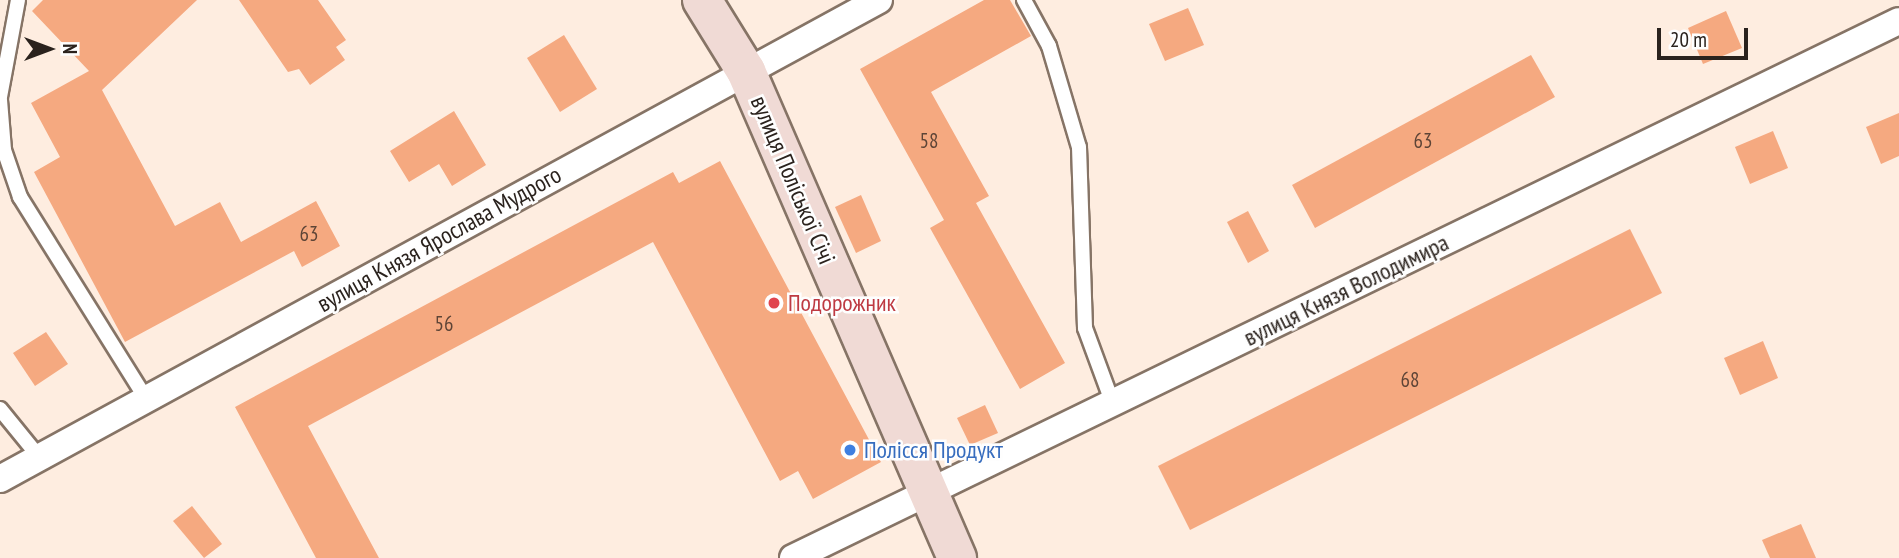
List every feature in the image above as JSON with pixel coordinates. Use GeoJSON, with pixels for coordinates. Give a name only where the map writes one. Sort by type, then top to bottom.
{"type":"FeatureCollection","features":[{"type":"Feature","properties":{"kind":"street","name":"вулиця Поліської Січі"},"geometry":{"type":"LineString","coordinates":[[702,0],[746,71],[927,496],[957,558]]}},
{"type":"Feature","properties":{"kind":"street","name":"вулиця Князя Ярослава Мудрого"},"geometry":{"type":"LineString","coordinates":[[0,479],[879,0]]}},
{"type":"Feature","properties":{"kind":"street","name":"вулиця Князя Володимира"},"geometry":{"type":"LineString","coordinates":[[793,558],[927,496],[1899,21]]}},
{"type":"Feature","properties":{"kind":"lane"},"geometry":{"type":"LineString","coordinates":[[18,0],[0,99],[4,150],[20,197],[147,400]]}},
{"type":"Feature","properties":{"kind":"lane"},"geometry":{"type":"LineString","coordinates":[[1024,0],[1049,46],[1079,147],[1084,328],[1113,404]]}},
{"type":"Feature","properties":{"kind":"lane"},"geometry":{"type":"LineString","coordinates":[[0,409],[40,458]]}},
{"type":"Feature","properties":{"kind":"building"},"geometry":{"type":"Polygon","coordinates":[[[43,0],[197,0],[102,90],[175,226],[220,202],[241,242],[316,201],[340,246],[302,267],[294,251],[125,342],[34,172],[60,157],[31,103],[89,71],[32,11],[43,0]]]}},
{"type":"Feature","properties":{"kind":"building"},"geometry":{"type":"Polygon","coordinates":[[[239,0],[318,0],[346,40],[336,47],[345,60],[310,85],[299,69],[288,72],[239,0]]]}},
{"type":"Feature","properties":{"kind":"building"},"geometry":{"type":"Polygon","coordinates":[[[984,0],[1010,0],[1031,36],[931,92],[989,196],[976,203],[1065,363],[1020,389],[930,228],[944,220],[860,69],[984,0]]]}},
{"type":"Feature","properties":{"kind":"building"},"geometry":{"type":"Polygon","coordinates":[[[1188,8],[1204,45],[1165,61],[1149,24],[1188,8]]]}},
{"type":"Feature","properties":{"kind":"building"},"geometry":{"type":"Polygon","coordinates":[[[1726,11],[1742,48],[1703,64],[1688,28],[1726,11]]]}},
{"type":"Feature","properties":{"kind":"building"},"geometry":{"type":"Polygon","coordinates":[[[564,35],[597,89],[560,112],[527,58],[564,35]]]}},
{"type":"Feature","properties":{"kind":"building"},"geometry":{"type":"Polygon","coordinates":[[[1531,55],[1555,97],[1315,228],[1292,185],[1531,55]]]}},
{"type":"Feature","properties":{"kind":"building"},"geometry":{"type":"Polygon","coordinates":[[[454,111],[486,165],[452,186],[439,164],[409,182],[390,151],[454,111]]]}},
{"type":"Feature","properties":{"kind":"building"},"geometry":{"type":"Polygon","coordinates":[[[1899,113],[1899,156],[1881,164],[1866,127],[1899,113]]]}},
{"type":"Feature","properties":{"kind":"building"},"geometry":{"type":"Polygon","coordinates":[[[1773,131],[1788,168],[1750,184],[1735,147],[1773,131]]]}},
{"type":"Feature","properties":{"kind":"building"},"geometry":{"type":"Polygon","coordinates":[[[720,161],[881,462],[813,499],[798,471],[780,481],[653,242],[308,426],[379,558],[316,558],[235,407],[673,172],[679,183],[720,161]]]}},
{"type":"Feature","properties":{"kind":"building"},"geometry":{"type":"Polygon","coordinates":[[[861,195],[881,241],[856,253],[835,207],[861,195]]]}},
{"type":"Feature","properties":{"kind":"building"},"geometry":{"type":"Polygon","coordinates":[[[1248,211],[1269,251],[1248,263],[1227,222],[1248,211]]]}},
{"type":"Feature","properties":{"kind":"building"},"geometry":{"type":"Polygon","coordinates":[[[1630,229],[1662,293],[1190,530],[1158,466],[1630,229]]]}},
{"type":"Feature","properties":{"kind":"building"},"geometry":{"type":"Polygon","coordinates":[[[46,332],[68,364],[35,386],[13,353],[46,332]]]}},
{"type":"Feature","properties":{"kind":"building"},"geometry":{"type":"Polygon","coordinates":[[[1763,341],[1778,378],[1740,395],[1724,358],[1763,341]]]}},
{"type":"Feature","properties":{"kind":"building"},"geometry":{"type":"Polygon","coordinates":[[[985,405],[998,433],[970,445],[957,418],[985,405]]]}},
{"type":"Feature","properties":{"kind":"building"},"geometry":{"type":"Polygon","coordinates":[[[192,506],[222,544],[204,558],[173,521],[192,506]]]}},
{"type":"Feature","properties":{"kind":"building"},"geometry":{"type":"Polygon","coordinates":[[[1801,524],[1816,558],[1770,558],[1762,540],[1801,524]]]}},
{"type":"Feature","properties":{"kind":"place","name":"Подорожник"},"geometry":{"type":"Point","coordinates":[774,303]}},
{"type":"Feature","properties":{"kind":"place","name":"Полісся Продукт"},"geometry":{"type":"Point","coordinates":[850,450]}}]}
